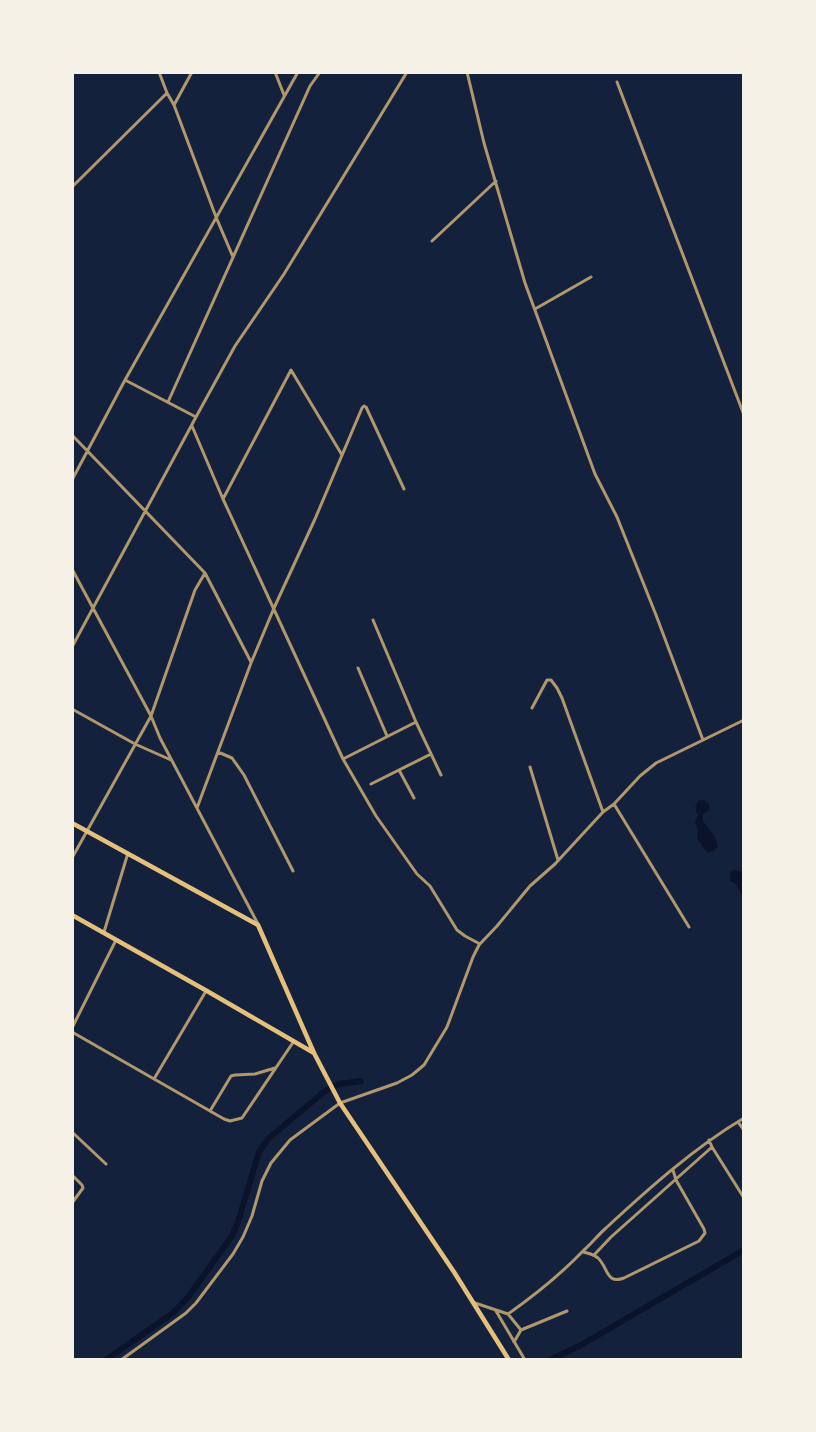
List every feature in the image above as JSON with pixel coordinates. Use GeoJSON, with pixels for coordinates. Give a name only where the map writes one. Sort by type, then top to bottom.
{"type":"FeatureCollection","features":[{"type":"Feature","properties":{"kind":"main road"},"geometry":{"type":"LineString","coordinates":[[72,823],[258,925],[314,1054],[340,1103],[475,1304],[509,1360]]}},
{"type":"Feature","properties":{"kind":"main road"},"geometry":{"type":"LineString","coordinates":[[72,915],[207,990],[314,1054]]}},
{"type":"Feature","properties":{"kind":"street"},"geometry":{"type":"LineString","coordinates":[[158,72],[174,105],[216,216],[234,257]]}},
{"type":"Feature","properties":{"kind":"street"},"geometry":{"type":"LineString","coordinates":[[174,105],[192,72]]}},
{"type":"Feature","properties":{"kind":"street"},"geometry":{"type":"LineString","coordinates":[[275,72],[284,96]]}},
{"type":"Feature","properties":{"kind":"street"},"geometry":{"type":"LineString","coordinates":[[72,480],[124,380],[298,72]]}},
{"type":"Feature","properties":{"kind":"street"},"geometry":{"type":"LineString","coordinates":[[168,402],[310,86],[320,72]]}},
{"type":"Feature","properties":{"kind":"street"},"geometry":{"type":"LineString","coordinates":[[72,647],[235,346],[284,274],[407,72]]}},
{"type":"Feature","properties":{"kind":"street"},"geometry":{"type":"LineString","coordinates":[[467,72],[484,143],[525,282],[595,474],[617,517],[703,740]]}},
{"type":"Feature","properties":{"kind":"street"},"geometry":{"type":"LineString","coordinates":[[617,82],[744,415]]}},
{"type":"Feature","properties":{"kind":"street"},"geometry":{"type":"LineString","coordinates":[[72,186],[167,93]]}},
{"type":"Feature","properties":{"kind":"street"},"geometry":{"type":"LineString","coordinates":[[432,241],[496,181]]}},
{"type":"Feature","properties":{"kind":"street"},"geometry":{"type":"LineString","coordinates":[[535,309],[591,278]]}},
{"type":"Feature","properties":{"kind":"street"},"geometry":{"type":"LineString","coordinates":[[223,499],[292,370],[343,455]]}},
{"type":"Feature","properties":{"kind":"street"},"geometry":{"type":"LineString","coordinates":[[124,380],[196,417]]}},
{"type":"Feature","properties":{"kind":"street"},"geometry":{"type":"LineString","coordinates":[[197,808],[251,663],[364,406],[404,488]]}},
{"type":"Feature","properties":{"kind":"street"},"geometry":{"type":"LineString","coordinates":[[192,426],[223,499],[343,759],[376,816],[417,874],[430,886],[457,930],[480,944]]}},
{"type":"Feature","properties":{"kind":"street"},"geometry":{"type":"LineString","coordinates":[[72,435],[205,573],[251,663]]}},
{"type":"Feature","properties":{"kind":"street"},"geometry":{"type":"LineString","coordinates":[[72,568],[151,716],[171,760],[258,925]]}},
{"type":"Feature","properties":{"kind":"street"},"geometry":{"type":"LineString","coordinates":[[72,858],[151,716],[195,590],[205,573]]}},
{"type":"Feature","properties":{"kind":"street"},"geometry":{"type":"LineString","coordinates":[[373,620],[416,722],[441,775]]}},
{"type":"Feature","properties":{"kind":"street"},"geometry":{"type":"LineString","coordinates":[[358,668],[387,736]]}},
{"type":"Feature","properties":{"kind":"street"},"geometry":{"type":"LineString","coordinates":[[532,708],[547,680],[552,681],[562,698],[603,812]]}},
{"type":"Feature","properties":{"kind":"street"},"geometry":{"type":"LineString","coordinates":[[72,709],[136,744],[171,760]]}},
{"type":"Feature","properties":{"kind":"street"},"geometry":{"type":"LineString","coordinates":[[121,1360],[172,1324],[196,1303],[233,1254],[243,1237],[270,1163],[290,1140],[340,1103],[397,1083],[412,1076],[424,1065],[447,1027],[473,957],[480,944],[530,886],[558,861],[603,812],[614,804],[640,776],[656,763],[744,720]]}},
{"type":"Feature","properties":{"kind":"street"},"geometry":{"type":"LineString","coordinates":[[343,759],[416,722]]}},
{"type":"Feature","properties":{"kind":"street"},"geometry":{"type":"LineString","coordinates":[[218,752],[232,758],[244,775],[293,871]]}},
{"type":"Feature","properties":{"kind":"street"},"geometry":{"type":"LineString","coordinates":[[371,784],[431,754]]}},
{"type":"Feature","properties":{"kind":"street"},"geometry":{"type":"LineString","coordinates":[[530,767],[558,861]]}},
{"type":"Feature","properties":{"kind":"street"},"geometry":{"type":"LineString","coordinates":[[400,770],[414,798]]}},
{"type":"Feature","properties":{"kind":"street"},"geometry":{"type":"LineString","coordinates":[[614,804],[689,927]]}},
{"type":"Feature","properties":{"kind":"street"},"geometry":{"type":"LineString","coordinates":[[104,932],[128,852]]}},
{"type":"Feature","properties":{"kind":"street"},"geometry":{"type":"LineString","coordinates":[[72,1028],[116,940]]}},
{"type":"Feature","properties":{"kind":"street"},"geometry":{"type":"LineString","coordinates":[[154,1079],[207,990]]}},
{"type":"Feature","properties":{"kind":"street"},"geometry":{"type":"LineString","coordinates":[[72,1032],[230,1121],[242,1118],[294,1041]]}},
{"type":"Feature","properties":{"kind":"street"},"geometry":{"type":"LineString","coordinates":[[210,1111],[231,1076],[255,1074],[275,1068]]}},
{"type":"Feature","properties":{"kind":"street"},"geometry":{"type":"LineString","coordinates":[[508,1314],[528,1300],[583,1252],[605,1229],[709,1140],[744,1118]]}},
{"type":"Feature","properties":{"kind":"street"},"geometry":{"type":"LineString","coordinates":[[738,1122],[744,1130]]}},
{"type":"Feature","properties":{"kind":"street"},"geometry":{"type":"LineString","coordinates":[[72,1132],[106,1164]]}},
{"type":"Feature","properties":{"kind":"street"},"geometry":{"type":"LineString","coordinates":[[709,1140],[712,1148],[744,1198]]}},
{"type":"Feature","properties":{"kind":"street"},"geometry":{"type":"LineString","coordinates":[[594,1255],[611,1237],[712,1148]]}},
{"type":"Feature","properties":{"kind":"street"},"geometry":{"type":"LineString","coordinates":[[583,1252],[594,1255],[600,1260],[613,1280],[617,1280],[699,1241],[704,1233],[704,1229],[676,1180],[673,1170]]}},
{"type":"Feature","properties":{"kind":"street"},"geometry":{"type":"LineString","coordinates":[[72,1175],[83,1188],[72,1203]]}},
{"type":"Feature","properties":{"kind":"street"},"geometry":{"type":"LineString","coordinates":[[475,1304],[508,1314],[521,1330]]}},
{"type":"Feature","properties":{"kind":"street"},"geometry":{"type":"LineString","coordinates":[[496,1311],[525,1360]]}},
{"type":"Feature","properties":{"kind":"street"},"geometry":{"type":"LineString","coordinates":[[514,1342],[521,1330],[567,1311]]}},
{"type":"Feature","properties":{"kind":"water"},"geometry":{"type":"Polygon","coordinates":[[[699,800],[704,800],[709,804],[709,810],[703,814],[703,821],[714,835],[718,846],[712,852],[707,852],[697,839],[698,831],[695,822],[698,815],[696,804],[699,800]]]}},
{"type":"Feature","properties":{"kind":"water"},"geometry":{"type":"Polygon","coordinates":[[[733,870],[743,872],[743,898],[736,884],[730,881],[730,872],[733,870]]]}},
{"type":"Feature","properties":{"kind":"waterway"},"geometry":{"type":"LineString","coordinates":[[106,1360],[174,1312],[188,1297],[232,1236],[259,1152],[268,1139],[325,1091],[339,1084],[361,1081]]}},
{"type":"Feature","properties":{"kind":"waterway"},"geometry":{"type":"LineString","coordinates":[[550,1360],[581,1345],[744,1250]]}}]}
